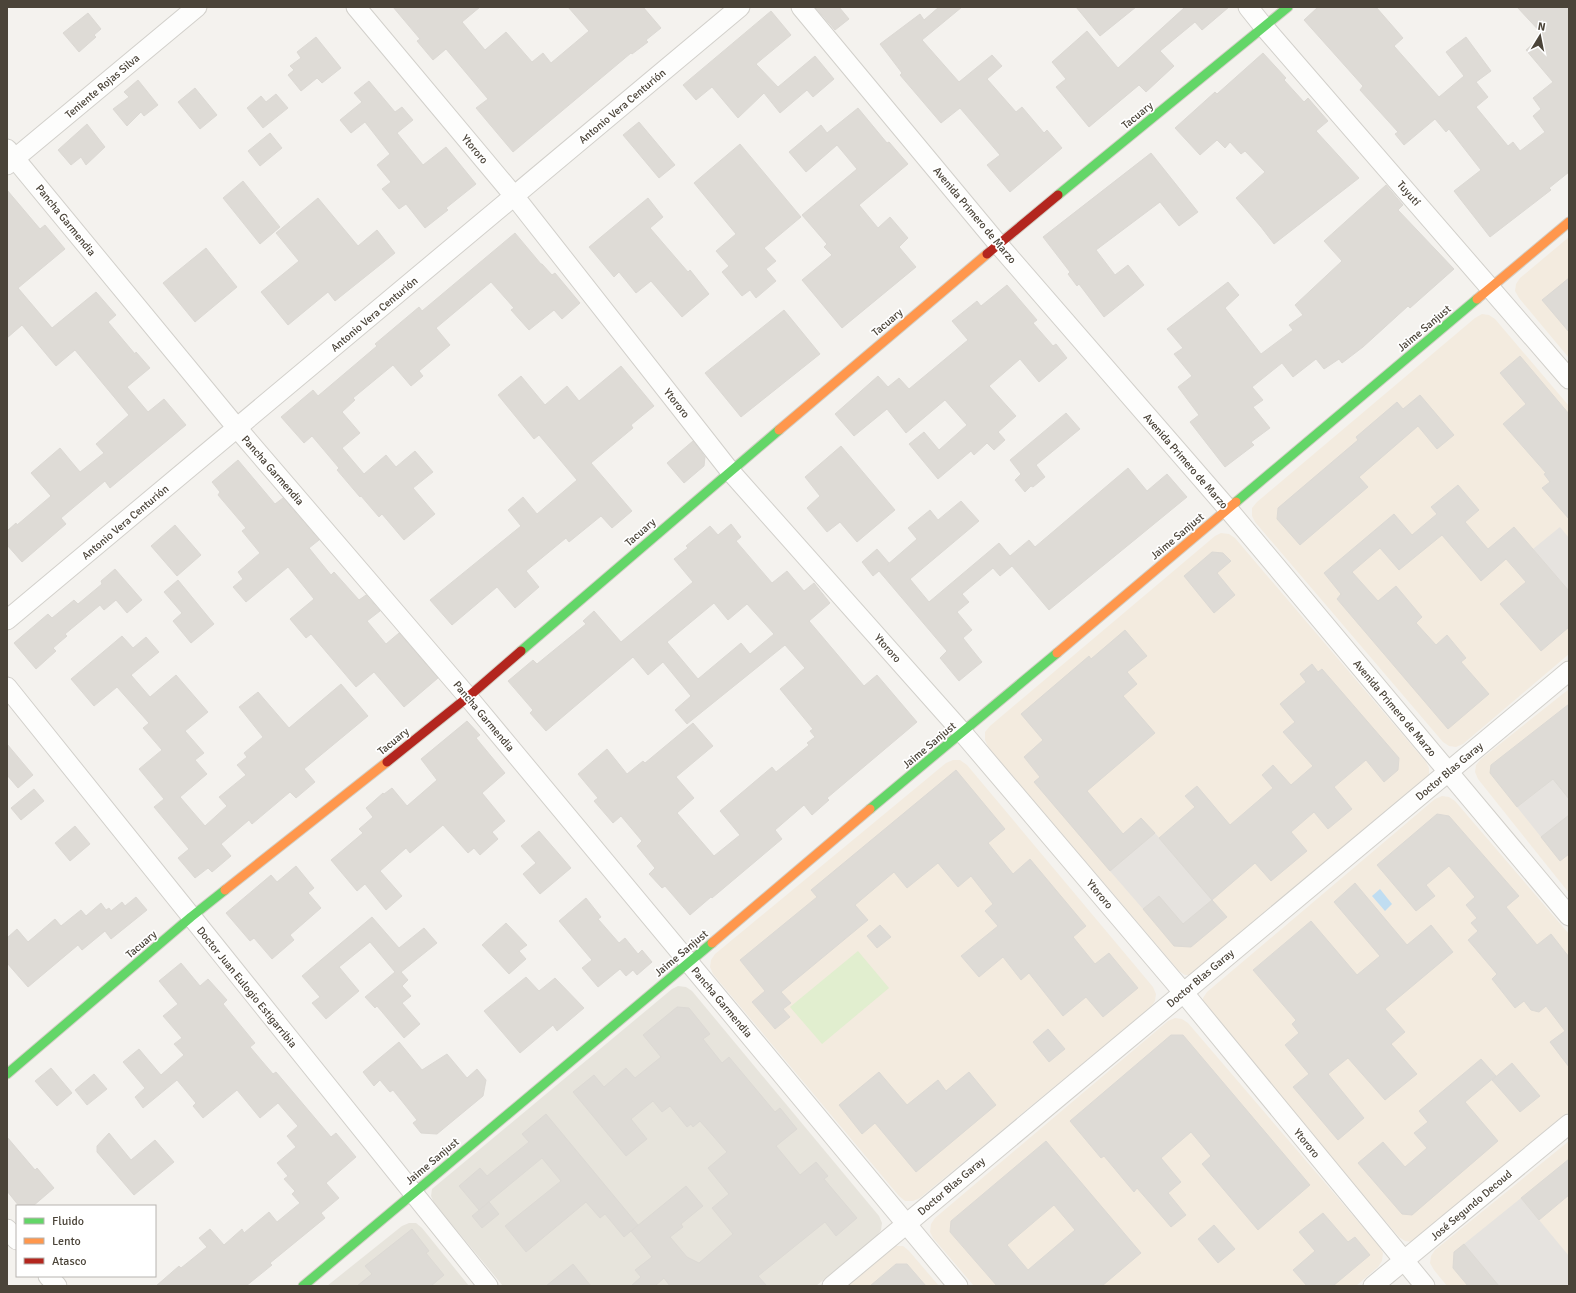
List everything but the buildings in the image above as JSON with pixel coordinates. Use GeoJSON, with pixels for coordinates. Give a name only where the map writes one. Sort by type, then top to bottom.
{"type":"FeatureCollection","features":[{"type":"Feature","properties":{"kind":"street","name":"Teniente Rojas Silva"},"geometry":{"type":"LineString","coordinates":[[10,157],[197,7]]}},
{"type":"Feature","properties":{"kind":"street","name":"Ytororo"},"geometry":{"type":"LineString","coordinates":[[356,7],[515,197],[730,471],[962,732],[1183,992],[1425,1286]]}},
{"type":"Feature","properties":{"kind":"street","name":"Antonio Vera Centurión"},"geometry":{"type":"LineString","coordinates":[[7,620],[515,197],[740,7]]}},
{"type":"Feature","properties":{"kind":"street","name":"Avenida Primero de Marzo"},"geometry":{"type":"LineString","coordinates":[[801,7],[998,244],[1228,509],[1569,916]]}},
{"type":"Feature","properties":{"kind":"street","name":"Tuyutí"},"geometry":{"type":"LineString","coordinates":[[1248,7],[1569,379]]}},
{"type":"Feature","properties":{"kind":"street","name":"Tacuary"},"geometry":{"type":"LineString","coordinates":[[7,1074],[191,917],[468,697],[730,471],[998,244],[1288,7]]}},
{"type":"Feature","properties":{"kind":"street","name":"Pancha Garmendia"},"geometry":{"type":"LineString","coordinates":[[10,157],[237,428],[468,697],[958,1286]]}},
{"type":"Feature","properties":{"kind":"street","name":"Jaime Sanjust"},"geometry":{"type":"LineString","coordinates":[[304,1286],[412,1193],[1569,222]]}},
{"type":"Feature","properties":{"kind":"street","name":"Doctor Blas Garay"},"geometry":{"type":"LineString","coordinates":[[832,1286],[1569,671]]}},
{"type":"Feature","properties":{"kind":"street","name":"Doctor Juan Eulogio Estigarribia"},"geometry":{"type":"LineString","coordinates":[[7,687],[488,1286]]}},
{"type":"Feature","properties":{"kind":"street","name":"José Segundo Decoud"},"geometry":{"type":"LineString","coordinates":[[1373,1286],[1569,1124]]}},
{"type":"Feature","properties":{"kind":"street"},"geometry":{"type":"LineString","coordinates":[[7,1229],[16,1239]]}},
{"type":"Feature","properties":{"kind":"street"},"geometry":{"type":"LineString","coordinates":[[49,1277],[57,1286]]}},
{"type":"Feature","properties":{"kind":"shaded area"},"geometry":{"type":"Polygon","coordinates":[[[1569,237],[1569,358],[1519,298],[1515,291],[1516,284],[1520,278],[1569,237]]]}},
{"type":"Feature","properties":{"kind":"shaded area"},"geometry":{"type":"Polygon","coordinates":[[[1482,314],[1489,315],[1495,319],[1569,406],[1569,654],[1463,744],[1456,747],[1449,746],[1443,742],[1255,522],[1252,516],[1252,508],[1257,502],[1475,318],[1482,314]]]}},
{"type":"Feature","properties":{"kind":"shaded area"},"geometry":{"type":"Polygon","coordinates":[[[1560,527],[1569,538],[1569,591],[1533,549],[1560,527]]]}},
{"type":"Feature","properties":{"kind":"shaded area"},"geometry":{"type":"Polygon","coordinates":[[[1221,533],[1229,534],[1235,538],[1426,762],[1429,768],[1429,776],[1193,975],[1185,975],[1179,971],[988,747],[985,740],[985,732],[990,726],[1215,536],[1221,533]]]}},
{"type":"Feature","properties":{"kind":"shaded area"},"geometry":{"type":"Polygon","coordinates":[[[1569,689],[1569,893],[1478,779],[1475,772],[1476,765],[1481,759],[1569,689]]]}},
{"type":"Feature","properties":{"kind":"shaded area"},"geometry":{"type":"Polygon","coordinates":[[[953,760],[960,760],[967,765],[1153,987],[1156,994],[1155,1001],[1151,1007],[920,1198],[913,1201],[905,1201],[899,1196],[713,974],[710,967],[711,960],[715,954],[946,763],[953,760]]]}},
{"type":"Feature","properties":{"kind":"shaded area"},"geometry":{"type":"Polygon","coordinates":[[[1553,779],[1567,796],[1569,795],[1569,815],[1541,837],[1517,807],[1553,779]]]}},
{"type":"Feature","properties":{"kind":"shaded area"},"geometry":{"type":"Polygon","coordinates":[[[1442,796],[1449,797],[1455,801],[1569,934],[1569,1112],[1419,1239],[1412,1242],[1405,1241],[1399,1237],[1206,1012],[1203,1005],[1203,998],[1207,992],[1435,799],[1442,796]]]}},
{"type":"Feature","properties":{"kind":"shaded area"},"geometry":{"type":"Polygon","coordinates":[[[1155,833],[1212,900],[1183,924],[1159,896],[1143,909],[1110,871],[1155,833]]]}},
{"type":"Feature","properties":{"kind":"shaded area"},"geometry":{"type":"Polygon","coordinates":[[[678,986],[686,987],[692,991],[879,1216],[882,1223],[881,1230],[877,1236],[816,1286],[503,1286],[434,1203],[431,1196],[432,1189],[672,989],[678,986]]]}},
{"type":"Feature","properties":{"kind":"shaded area"},"geometry":{"type":"Polygon","coordinates":[[[1175,1018],[1182,1019],[1188,1023],[1380,1247],[1383,1253],[1382,1261],[1378,1267],[1356,1286],[974,1286],[933,1238],[930,1232],[931,1224],[935,1218],[1168,1021],[1175,1018]]]}},
{"type":"Feature","properties":{"kind":"shaded area"},"geometry":{"type":"Polygon","coordinates":[[[1569,1141],[1569,1286],[1447,1286],[1430,1263],[1431,1256],[1435,1250],[1569,1141]]]}},
{"type":"Feature","properties":{"kind":"shaded area"},"geometry":{"type":"Polygon","coordinates":[[[1521,1198],[1569,1256],[1569,1286],[1499,1286],[1464,1244],[1521,1198]]]}},
{"type":"Feature","properties":{"kind":"shaded area"},"geometry":{"type":"Polygon","coordinates":[[[409,1223],[416,1223],[422,1228],[469,1286],[327,1286],[402,1226],[409,1223]]]}},
{"type":"Feature","properties":{"kind":"shaded area"},"geometry":{"type":"Polygon","coordinates":[[[895,1246],[903,1246],[909,1251],[939,1286],[845,1286],[889,1249],[895,1246]]]}},
{"type":"Feature","properties":{"kind":"green space"},"geometry":{"type":"Polygon","coordinates":[[[858,951],[889,988],[822,1044],[790,1007],[858,951]]]}},
{"type":"Feature","properties":{"kind":"water"},"geometry":{"type":"Polygon","coordinates":[[[1380,889],[1392,904],[1385,911],[1372,896],[1380,889]]]}},
{"type":"Feature","properties":{"kind":"traffic: fast"},"geometry":{"type":"LineString","coordinates":[[1058,195],[1288,7]]}},
{"type":"Feature","properties":{"kind":"traffic: fast"},"geometry":{"type":"LineString","coordinates":[[1236,502],[1477,299]]}},
{"type":"Feature","properties":{"kind":"traffic: fast"},"geometry":{"type":"LineString","coordinates":[[521,651],[779,430]]}},
{"type":"Feature","properties":{"kind":"traffic: fast"},"geometry":{"type":"LineString","coordinates":[[870,809],[1057,653]]}},
{"type":"Feature","properties":{"kind":"traffic: fast"},"geometry":{"type":"LineString","coordinates":[[7,1074],[191,917],[225,890]]}},
{"type":"Feature","properties":{"kind":"traffic: fast"},"geometry":{"type":"LineString","coordinates":[[303,1286],[712,943]]}},
{"type":"Feature","properties":{"kind":"traffic: slow"},"geometry":{"type":"LineString","coordinates":[[1477,299],[1569,222]]}},
{"type":"Feature","properties":{"kind":"traffic: slow"},"geometry":{"type":"LineString","coordinates":[[779,430],[987,254]]}},
{"type":"Feature","properties":{"kind":"traffic: slow"},"geometry":{"type":"LineString","coordinates":[[1057,653],[1236,502]]}},
{"type":"Feature","properties":{"kind":"traffic: slow"},"geometry":{"type":"LineString","coordinates":[[225,890],[387,762]]}},
{"type":"Feature","properties":{"kind":"traffic: slow"},"geometry":{"type":"LineString","coordinates":[[712,943],[870,809]]}},
{"type":"Feature","properties":{"kind":"traffic: jam"},"geometry":{"type":"LineString","coordinates":[[987,254],[1058,195]]}},
{"type":"Feature","properties":{"kind":"traffic: jam"},"geometry":{"type":"LineString","coordinates":[[387,762],[468,697],[521,651]]}}]}
